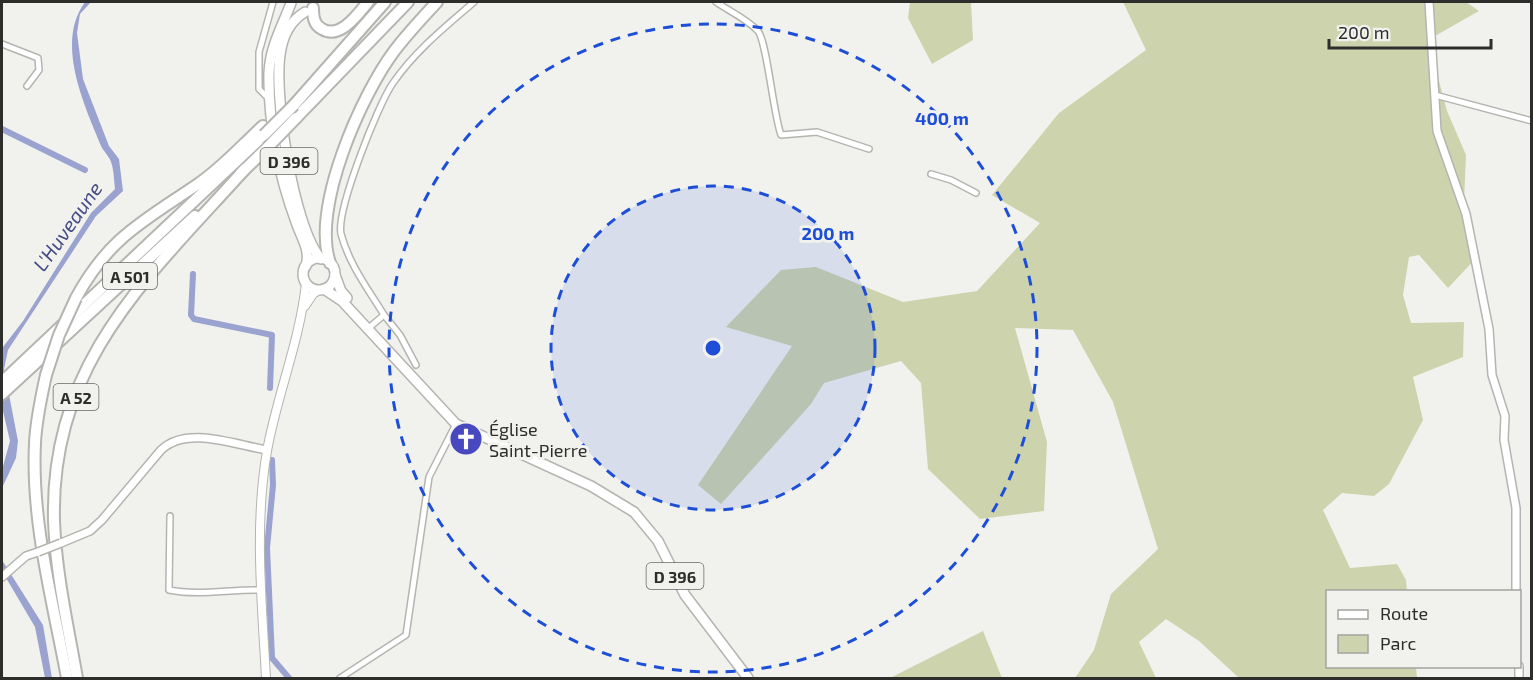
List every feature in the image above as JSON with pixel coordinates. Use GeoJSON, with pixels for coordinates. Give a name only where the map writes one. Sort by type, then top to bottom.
{"type":"FeatureCollection","features":[{"type":"Feature","properties":{"kind":"highway"},"geometry":{"type":"LineString","coordinates":[[311,7],[316,24],[320,29],[333,32],[345,26],[368,2]]}},
{"type":"Feature","properties":{"kind":"highway","name":"A 501"},"geometry":{"type":"LineString","coordinates":[[2,394],[13,377],[147,248],[293,101],[385,2]]}},
{"type":"Feature","properties":{"kind":"highway","name":"A 52"},"geometry":{"type":"LineString","coordinates":[[77,678],[59,574],[54,518],[62,441],[80,385],[110,325],[133,294],[245,169],[408,2]]}},
{"type":"Feature","properties":{"kind":"highway"},"geometry":{"type":"LineString","coordinates":[[325,261],[326,212],[330,191],[362,108],[372,85],[395,49],[437,2]]}},
{"type":"Feature","properties":{"kind":"highway","name":"A 52"},"geometry":{"type":"LineString","coordinates":[[67,678],[46,565],[35,480],[38,414],[46,375],[59,335],[76,298],[95,267],[125,233],[200,183],[264,130]]}},
{"type":"Feature","properties":{"kind":"highway","name":"A 501"},"geometry":{"type":"LineString","coordinates":[[2,382],[13,377],[245,169]]}},
{"type":"Feature","properties":{"kind":"main road","name":"D 396"},"geometry":{"type":"LineString","coordinates":[[291,2],[273,47],[269,72],[270,100],[286,195],[308,249],[306,266]]}},
{"type":"Feature","properties":{"kind":"main road"},"geometry":{"type":"LineString","coordinates":[[291,2],[297,10],[311,7]]}},
{"type":"Feature","properties":{"kind":"main road","name":"D 396"},"geometry":{"type":"LineString","coordinates":[[311,7],[292,23],[283,40],[278,82],[297,200],[305,229],[325,261]]}},
{"type":"Feature","properties":{"kind":"main road"},"geometry":{"type":"LineString","coordinates":[[266,678],[260,514],[267,450],[299,321],[306,283],[303,277],[306,266],[325,261],[335,275],[330,286],[309,298],[299,321]]}},
{"type":"Feature","properties":{"kind":"main road","name":"D 396"},"geometry":{"type":"LineString","coordinates":[[335,275],[341,291],[405,370]]}},
{"type":"Feature","properties":{"kind":"main road"},"geometry":{"type":"LineString","coordinates":[[306,283],[322,290]]}},
{"type":"Feature","properties":{"kind":"main road","name":"D 396"},"geometry":{"type":"LineString","coordinates":[[322,290],[342,301],[456,424],[591,486],[634,512],[658,541],[686,595],[748,678]]}},
{"type":"Feature","properties":{"kind":"street"},"geometry":{"type":"LineString","coordinates":[[270,100],[259,89],[258,59],[273,2]]}},
{"type":"Feature","properties":{"kind":"street"},"geometry":{"type":"LineString","coordinates":[[416,365],[400,335],[384,315],[350,260],[340,232],[343,206],[392,85],[420,50],[474,2]]}},
{"type":"Feature","properties":{"kind":"street"},"geometry":{"type":"LineString","coordinates":[[716,2],[759,32],[764,45],[775,116],[781,135],[817,132],[870,149]]}},
{"type":"Feature","properties":{"kind":"street"},"geometry":{"type":"LineString","coordinates":[[1429,2],[1437,131],[1466,214],[1489,329],[1492,375],[1505,416],[1504,440],[1516,508],[1516,590]]}},
{"type":"Feature","properties":{"kind":"street"},"geometry":{"type":"LineString","coordinates":[[2,44],[38,58],[39,70],[27,86]]}},
{"type":"Feature","properties":{"kind":"street"},"geometry":{"type":"LineString","coordinates":[[1435,95],[1532,121]]}},
{"type":"Feature","properties":{"kind":"street"},"geometry":{"type":"LineString","coordinates":[[931,174],[951,180],[976,193]]}},
{"type":"Feature","properties":{"kind":"street"},"geometry":{"type":"LineString","coordinates":[[371,326],[384,315]]}},
{"type":"Feature","properties":{"kind":"street"},"geometry":{"type":"LineString","coordinates":[[340,678],[406,634],[429,477],[456,424]]}},
{"type":"Feature","properties":{"kind":"street"},"geometry":{"type":"LineString","coordinates":[[2,577],[26,556],[82,535],[96,526],[161,450],[172,441],[192,437],[267,450]]}},
{"type":"Feature","properties":{"kind":"street"},"geometry":{"type":"LineString","coordinates":[[170,516],[169,590],[189,594],[226,589],[262,590]]}},
{"type":"Feature","properties":{"kind":"green space"},"geometry":{"type":"Polygon","coordinates":[[[910,2],[971,2],[973,40],[932,64],[908,18],[910,2]]]}},
{"type":"Feature","properties":{"kind":"green space"},"geometry":{"type":"Polygon","coordinates":[[[1123,2],[1466,2],[1479,11],[1428,40],[1447,111],[1466,155],[1464,202],[1478,256],[1448,288],[1419,255],[1409,257],[1403,295],[1411,323],[1464,322],[1463,357],[1413,377],[1423,420],[1389,484],[1374,496],[1342,493],[1323,510],[1350,568],[1397,564],[1406,580],[1407,590],[1326,590],[1326,668],[1416,668],[1417,678],[1239,678],[1199,641],[1166,619],[1139,642],[1156,678],[1075,678],[1094,650],[1111,594],[1158,549],[1113,402],[1073,330],[1015,328],[1047,442],[1044,511],[980,519],[928,469],[921,383],[901,361],[824,383],[811,404],[721,504],[698,485],[792,346],[726,327],[781,270],[816,267],[903,302],[977,291],[1040,223],[992,195],[1059,113],[1146,50],[1123,2]]]}},
{"type":"Feature","properties":{"kind":"green space"},"geometry":{"type":"Polygon","coordinates":[[[983,631],[1002,678],[890,678],[983,631]]]}},
{"type":"Feature","properties":{"kind":"water"},"geometry":{"type":"Polygon","coordinates":[[[85,2],[91,2],[80,14],[77,33],[83,79],[109,146],[119,159],[123,191],[96,216],[8,350],[4,369],[18,441],[16,458],[2,488],[2,470],[10,441],[2,407],[3,347],[23,321],[91,213],[115,189],[111,162],[94,129],[75,74],[72,36],[76,18],[85,2]]]}},
{"type":"Feature","properties":{"kind":"water"},"geometry":{"type":"Polygon","coordinates":[[[2,560],[43,625],[52,678],[45,678],[35,627],[2,571],[2,560]]]}},
{"type":"Feature","properties":{"kind":"waterway","name":"L'Huveaune"},"geometry":{"type":"LineString","coordinates":[[2,129],[85,170]]}},
{"type":"Feature","properties":{"kind":"waterway"},"geometry":{"type":"LineString","coordinates":[[193,274],[191,315],[194,319],[272,335],[270,388]]}},
{"type":"Feature","properties":{"kind":"waterway"},"geometry":{"type":"LineString","coordinates":[[272,460],[273,485],[267,548],[272,658],[289,678]]}},
{"type":"Feature","properties":{"kind":"place","name":"Église Saint-Pierre"},"geometry":{"type":"Point","coordinates":[466,439]}}]}
